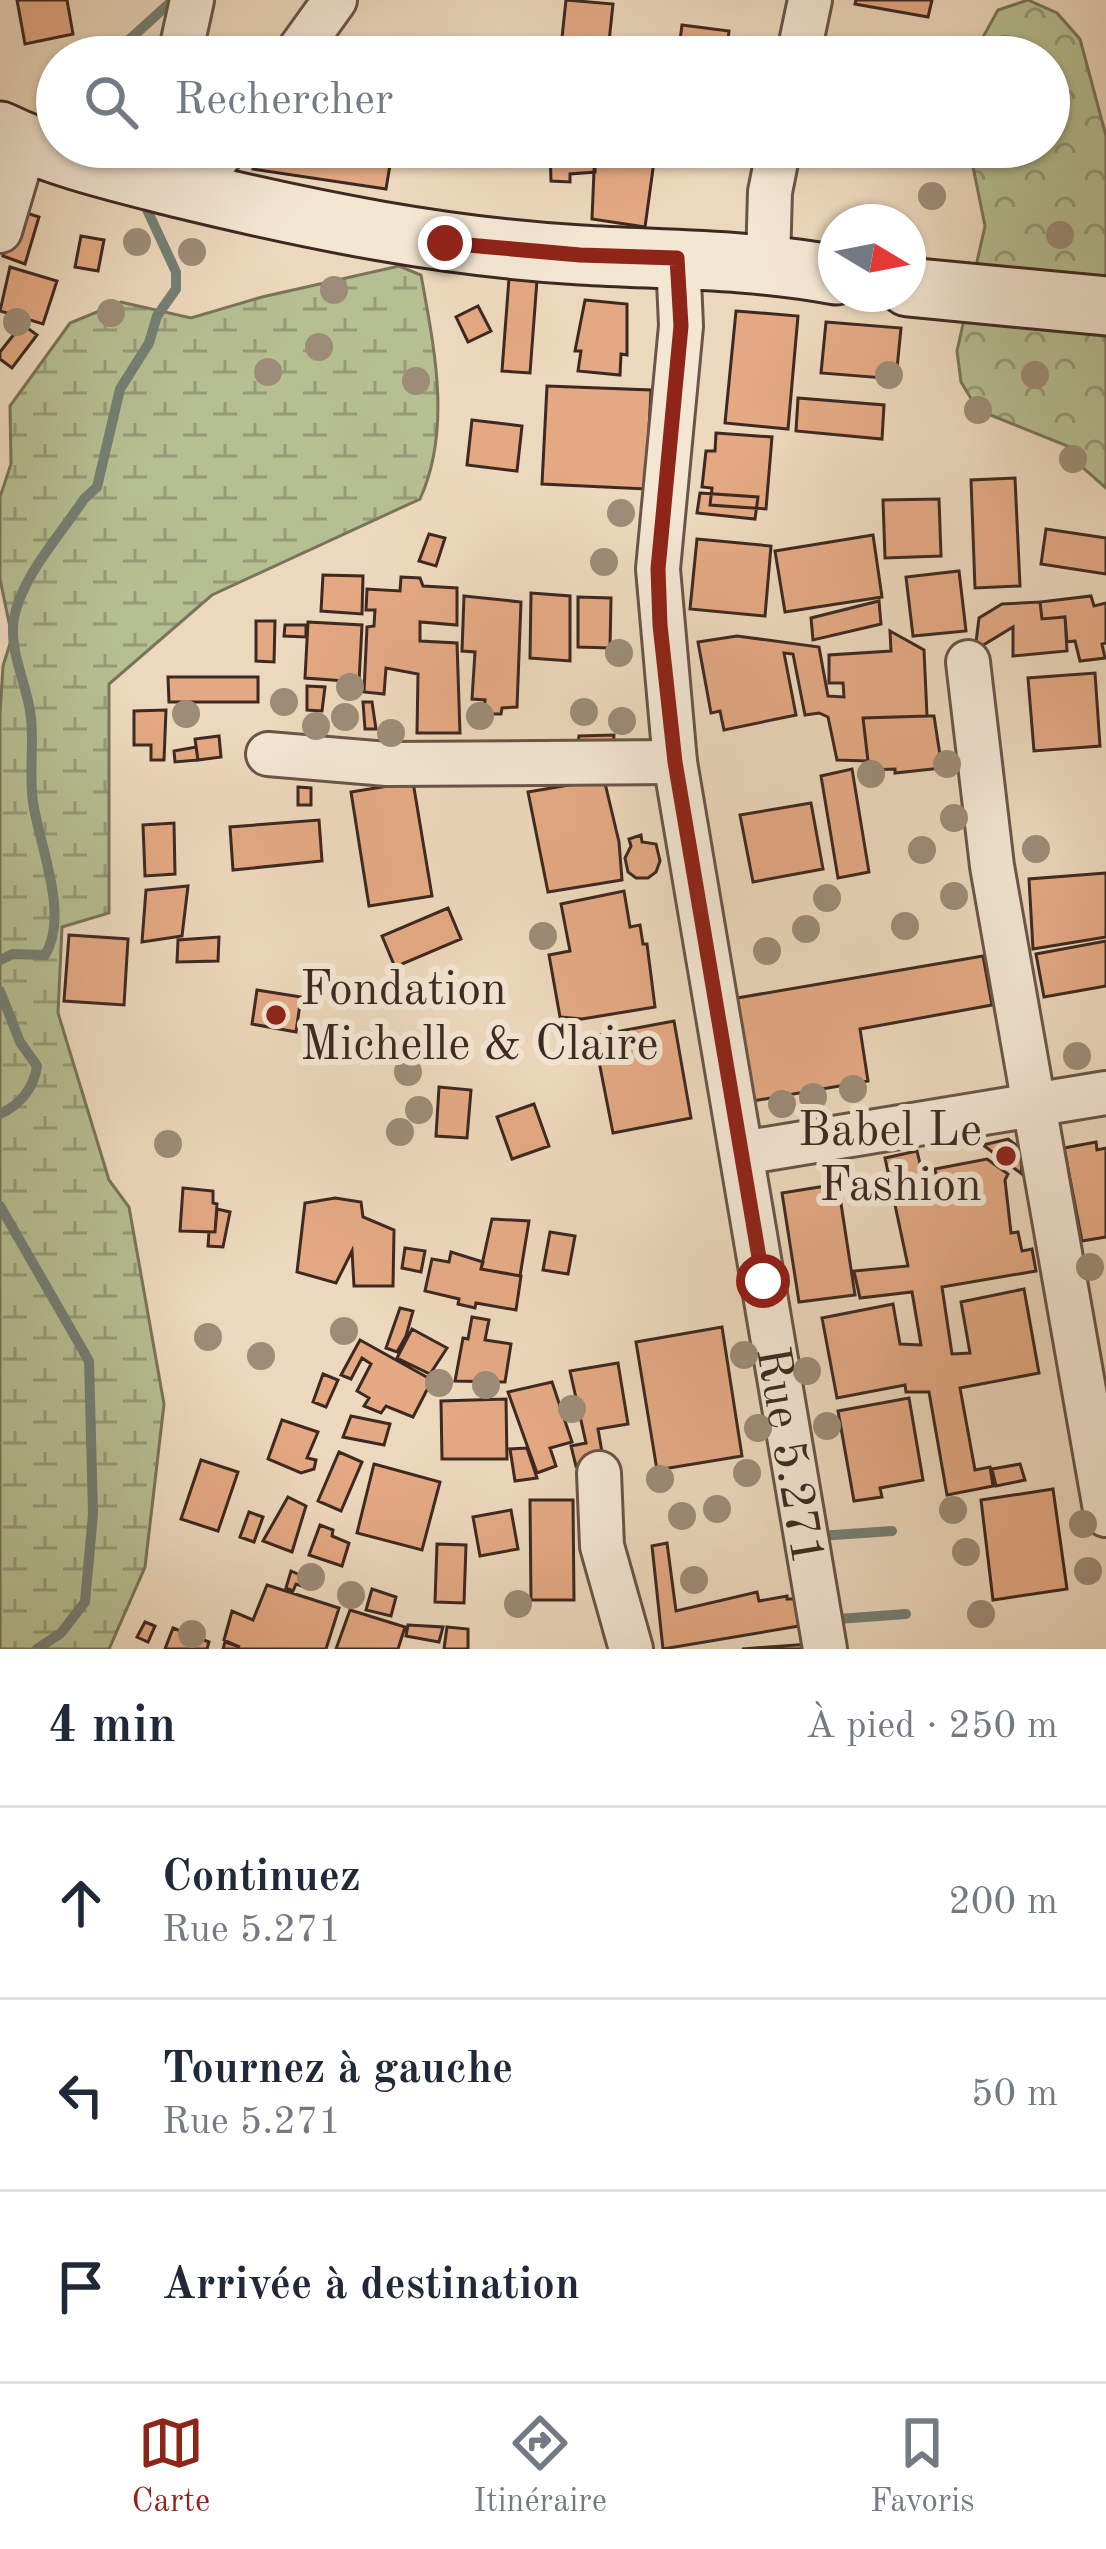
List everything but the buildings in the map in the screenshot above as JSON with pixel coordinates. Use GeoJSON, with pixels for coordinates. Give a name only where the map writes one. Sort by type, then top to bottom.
{"type":"FeatureCollection","features":[{"type":"Feature","properties":{"kind":"street"},"geometry":{"type":"LineString","coordinates":[[184,36],[192,0]]}},
{"type":"Feature","properties":{"kind":"street"},"geometry":{"type":"LineString","coordinates":[[309,36],[335,0]]}},
{"type":"Feature","properties":{"kind":"street"},"geometry":{"type":"LineString","coordinates":[[802,36],[810,0]]}},
{"type":"Feature","properties":{"kind":"street"},"geometry":{"type":"LineString","coordinates":[[0,231],[13,137]]}},
{"type":"Feature","properties":{"kind":"street"},"geometry":{"type":"LineString","coordinates":[[213,168],[291,216],[445,243],[580,255],[768,262],[818,272]]}},
{"type":"Feature","properties":{"kind":"street"},"geometry":{"type":"LineString","coordinates":[[768,262],[775,168]]}},
{"type":"Feature","properties":{"kind":"street","name":"Rue 5.271"},"geometry":{"type":"LineString","coordinates":[[677,258],[681,326],[658,569],[675,762],[825,1649]]}},
{"type":"Feature","properties":{"kind":"street"},"geometry":{"type":"LineString","coordinates":[[926,289],[1106,306]]}},
{"type":"Feature","properties":{"kind":"street"},"geometry":{"type":"LineString","coordinates":[[968,662],[992,866],[1106,1514]]}},
{"type":"Feature","properties":{"kind":"street"},"geometry":{"type":"LineString","coordinates":[[268,754],[387,764],[675,762]]}},
{"type":"Feature","properties":{"kind":"street"},"geometry":{"type":"LineString","coordinates":[[742,1153],[1106,1093]]}},
{"type":"Feature","properties":{"kind":"street"},"geometry":{"type":"LineString","coordinates":[[599,1473],[602,1546],[631,1649]]}},
{"type":"Feature","properties":{"kind":"green space"},"geometry":{"type":"Polygon","coordinates":[[[1028,0],[1057,13],[1080,39],[1106,136],[1106,488],[1073,459],[1070,447],[978,410],[961,382],[957,351],[985,226],[973,168],[1070,168],[1070,36],[984,36],[998,10],[1028,0]]]}},
{"type":"Feature","properties":{"kind":"green space"},"geometry":{"type":"Polygon","coordinates":[[[399,266],[421,275],[435,359],[435,445],[420,499],[212,595],[109,684],[109,913],[62,927],[58,1013],[109,1180],[129,1207],[164,1404],[145,1567],[109,1649],[0,1649],[0,714],[3,666],[12,637],[0,579],[0,497],[11,464],[10,406],[70,323],[121,302],[191,318],[399,266]]]}},
{"type":"Feature","properties":{"kind":"waterway"},"geometry":{"type":"LineString","coordinates":[[133,36],[173,0]]}},
{"type":"Feature","properties":{"kind":"waterway"},"geometry":{"type":"LineString","coordinates":[[0,960],[13,954],[45,955],[55,920],[33,802],[31,718],[14,643],[18,602],[34,571],[97,487],[120,389],[176,289],[176,272],[142,199]]}},
{"type":"Feature","properties":{"kind":"waterway"},"geometry":{"type":"LineString","coordinates":[[0,991],[20,1042],[37,1066],[25,1095],[0,1114]]}},
{"type":"Feature","properties":{"kind":"waterway"},"geometry":{"type":"LineString","coordinates":[[0,1206],[89,1361],[93,1514],[85,1602],[61,1633],[37,1649]]}},
{"type":"Feature","properties":{"kind":"waterway"},"geometry":{"type":"LineString","coordinates":[[819,1536],[892,1531]]}},
{"type":"Feature","properties":{"kind":"waterway"},"geometry":{"type":"LineString","coordinates":[[838,1619],[906,1614]]}},
{"type":"Feature","properties":{"kind":"place","name":"Fondation Michelle & Claire"},"geometry":{"type":"Point","coordinates":[276,1015]}},
{"type":"Feature","properties":{"kind":"place","name":"Babel Le Fashion"},"geometry":{"type":"Point","coordinates":[1006,1156]}},
{"type":"Feature","properties":{"kind":"route"},"geometry":{"type":"LineString","coordinates":[[445,243],[677,258],[681,326],[658,569],[660,625],[675,762],[763,1281]]}}]}
